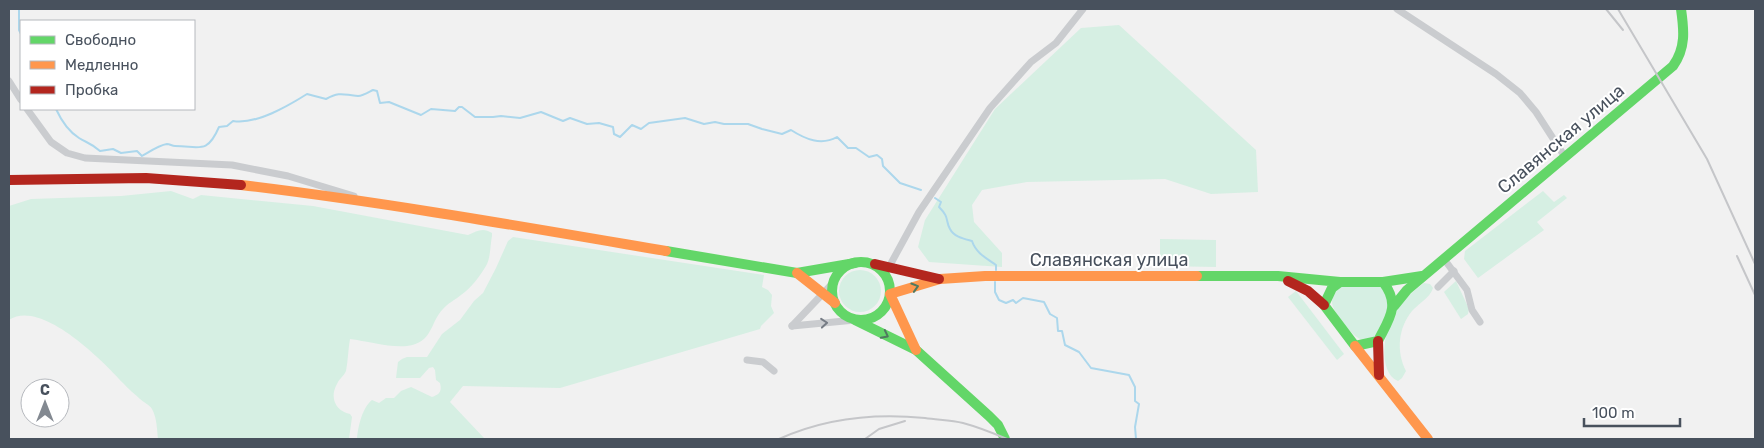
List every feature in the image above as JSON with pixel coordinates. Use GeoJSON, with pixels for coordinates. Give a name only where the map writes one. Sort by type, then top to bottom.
{"type":"FeatureCollection","features":[{"type":"Feature","properties":{"kind":"main road","name":"Славянская улица"},"geometry":{"type":"LineString","coordinates":[[1394,306],[1407,290],[1423,276],[1565,158],[1678,60],[1684,47],[1681,9]]}},
{"type":"Feature","properties":{"kind":"main road"},"geometry":{"type":"LineString","coordinates":[[9,180],[163,179],[260,187],[374,202],[796,273],[855,263],[867,263],[877,266],[884,273],[889,282],[890,294],[916,350]]}},
{"type":"Feature","properties":{"kind":"main road"},"geometry":{"type":"LineString","coordinates":[[835,303],[833,296],[834,283],[839,272],[855,263]]}},
{"type":"Feature","properties":{"kind":"main road","name":"Славянская улица"},"geometry":{"type":"LineString","coordinates":[[867,263],[940,279]]}},
{"type":"Feature","properties":{"kind":"main road"},"geometry":{"type":"LineString","coordinates":[[796,273],[835,303],[844,314],[916,350],[990,416],[998,425],[1004,439]]}},
{"type":"Feature","properties":{"kind":"main road","name":"Славянская улица"},"geometry":{"type":"LineString","coordinates":[[890,294],[940,279],[985,276],[1278,276],[1340,282]]}},
{"type":"Feature","properties":{"kind":"main road"},"geometry":{"type":"LineString","coordinates":[[1278,276],[1305,288],[1315,295],[1428,439]]}},
{"type":"Feature","properties":{"kind":"main road"},"geometry":{"type":"LineString","coordinates":[[1324,305],[1332,288],[1340,282],[1383,282],[1423,276]]}},
{"type":"Feature","properties":{"kind":"main road"},"geometry":{"type":"LineString","coordinates":[[1379,375],[1378,341],[1394,306],[1393,294],[1383,282]]}},
{"type":"Feature","properties":{"kind":"main road"},"geometry":{"type":"LineString","coordinates":[[855,320],[869,319],[877,315],[886,305],[890,294]]}},
{"type":"Feature","properties":{"kind":"main road"},"geometry":{"type":"LineString","coordinates":[[1355,346],[1378,341]]}},
{"type":"Feature","properties":{"kind":"street"},"geometry":{"type":"LineString","coordinates":[[889,267],[919,212],[990,108],[1031,62],[1056,43],[1083,9]]}},
{"type":"Feature","properties":{"kind":"street"},"geometry":{"type":"LineString","coordinates":[[1396,9],[1496,74],[1520,93],[1536,112],[1565,158]]}},
{"type":"Feature","properties":{"kind":"street"},"geometry":{"type":"LineString","coordinates":[[9,81],[20,98]]}},
{"type":"Feature","properties":{"kind":"street"},"geometry":{"type":"LineString","coordinates":[[28,110],[51,142],[67,153],[85,158],[232,165],[288,176],[374,202]]}},
{"type":"Feature","properties":{"kind":"street"},"geometry":{"type":"LineString","coordinates":[[1444,259],[1467,290],[1472,310],[1480,322]]}},
{"type":"Feature","properties":{"kind":"street"},"geometry":{"type":"LineString","coordinates":[[1438,287],[1454,271]]}},
{"type":"Feature","properties":{"kind":"street"},"geometry":{"type":"LineString","coordinates":[[834,283],[792,326],[855,320]]}},
{"type":"Feature","properties":{"kind":"street"},"geometry":{"type":"LineString","coordinates":[[747,360],[763,362],[774,371]]}},
{"type":"Feature","properties":{"kind":"green space"},"geometry":{"type":"Polygon","coordinates":[[[1119,25],[1256,150],[1258,192],[1211,194],[1165,179],[1027,182],[982,190],[972,205],[974,222],[1002,253],[1002,267],[929,262],[918,247],[925,220],[995,109],[1081,28],[1119,25]]]}},
{"type":"Feature","properties":{"kind":"green space"},"geometry":{"type":"Polygon","coordinates":[[[171,191],[193,199],[201,195],[313,206],[468,235],[480,230],[486,230],[492,233],[490,255],[486,266],[478,278],[465,292],[443,309],[422,341],[407,346],[400,346],[350,339],[346,371],[338,382],[334,394],[335,403],[338,407],[352,417],[349,439],[158,439],[156,420],[151,407],[129,389],[87,348],[54,324],[38,317],[22,315],[9,320],[9,206],[31,199],[121,196],[171,191]]]}},
{"type":"Feature","properties":{"kind":"green space"},"geometry":{"type":"Polygon","coordinates":[[[1543,191],[1554,202],[1564,195],[1567,198],[1537,222],[1544,230],[1478,278],[1464,259],[1465,251],[1543,191]]]}},
{"type":"Feature","properties":{"kind":"green space"},"geometry":{"type":"Polygon","coordinates":[[[513,237],[764,275],[762,287],[772,295],[771,306],[774,313],[760,329],[560,388],[463,386],[450,402],[485,439],[357,439],[363,413],[372,400],[379,403],[386,398],[394,398],[401,391],[411,387],[432,397],[440,392],[440,383],[436,380],[433,367],[429,368],[420,378],[396,378],[398,362],[407,357],[427,357],[442,334],[460,320],[474,301],[483,293],[508,241],[513,237]]]}},
{"type":"Feature","properties":{"kind":"green space"},"geometry":{"type":"Polygon","coordinates":[[[1160,239],[1216,240],[1216,267],[1160,266],[1160,239]]]}},
{"type":"Feature","properties":{"kind":"green space"},"geometry":{"type":"Polygon","coordinates":[[[864,270],[872,273],[878,279],[881,291],[878,303],[872,309],[856,312],[848,309],[842,303],[839,287],[842,279],[848,273],[864,270]]]}},
{"type":"Feature","properties":{"kind":"green space"},"geometry":{"type":"Polygon","coordinates":[[[1456,281],[1469,309],[1468,314],[1461,319],[1444,292],[1456,281]]]}},
{"type":"Feature","properties":{"kind":"green space"},"geometry":{"type":"Polygon","coordinates":[[[1424,283],[1430,284],[1433,288],[1432,292],[1412,311],[1401,332],[1401,356],[1406,371],[1398,381],[1391,376],[1385,360],[1384,350],[1387,329],[1397,309],[1424,283]]]}},
{"type":"Feature","properties":{"kind":"green space"},"geometry":{"type":"Polygon","coordinates":[[[1342,284],[1373,285],[1382,288],[1386,294],[1389,303],[1387,311],[1382,325],[1372,339],[1366,341],[1354,335],[1333,307],[1333,296],[1342,284]]]}},
{"type":"Feature","properties":{"kind":"green space"},"geometry":{"type":"Polygon","coordinates":[[[1296,291],[1344,354],[1337,360],[1288,297],[1296,291]]]}},
{"type":"Feature","properties":{"kind":"waterway"},"geometry":{"type":"LineString","coordinates":[[19,9],[20,32]]}},
{"type":"Feature","properties":{"kind":"waterway"},"geometry":{"type":"LineString","coordinates":[[57,110],[71,132],[100,151],[113,149],[121,153],[137,151],[142,156],[157,147],[167,144],[202,147],[210,142],[219,127],[227,126],[233,121],[252,120],[272,114],[307,94],[326,99],[339,94],[360,96],[373,90],[377,91],[380,103],[389,102],[421,115],[431,109],[455,111],[459,107],[462,107],[475,117],[501,116],[520,118],[541,112],[563,121],[570,118],[587,124],[599,123],[613,127],[614,134],[620,137],[632,125],[641,129],[649,123],[685,118],[704,124],[715,122],[748,124],[782,134],[791,130],[807,139],[819,141],[831,140],[837,137],[848,148],[856,148],[869,157],[877,155],[882,159],[883,166],[900,183],[921,190]]}},
{"type":"Feature","properties":{"kind":"waterway"},"geometry":{"type":"LineString","coordinates":[[935,198],[941,202],[939,207],[945,214],[952,232],[972,241],[979,252],[996,265],[996,270]]}},
{"type":"Feature","properties":{"kind":"waterway"},"geometry":{"type":"LineString","coordinates":[[995,282],[995,292],[999,300],[1006,303],[1013,300],[1016,303],[1023,298],[1044,302],[1050,314],[1057,318],[1058,331],[1062,331],[1065,345],[1079,352],[1091,368],[1129,375],[1135,387],[1135,401],[1139,404],[1135,427],[1136,439]]}},
{"type":"Feature","properties":{"kind":"railway"},"geometry":{"type":"LineString","coordinates":[[1606,9],[1623,30]]}},
{"type":"Feature","properties":{"kind":"railway"},"geometry":{"type":"LineString","coordinates":[[1618,9],[1707,159],[1755,264]]}},
{"type":"Feature","properties":{"kind":"railway"},"geometry":{"type":"LineString","coordinates":[[1737,256],[1755,295]]}},
{"type":"Feature","properties":{"kind":"railway"},"geometry":{"type":"LineString","coordinates":[[779,439],[814,426],[832,422],[888,416],[958,422],[980,428],[1007,439]]}},
{"type":"Feature","properties":{"kind":"railway"},"geometry":{"type":"LineString","coordinates":[[865,439],[879,429],[905,421]]}},
{"type":"Feature","properties":{"kind":"traffic: fast"},"geometry":{"type":"LineString","coordinates":[[1394,306],[1407,290],[1673,66],[1680,52],[1683,39],[1681,9]]}},
{"type":"Feature","properties":{"kind":"traffic: fast"},"geometry":{"type":"LineString","coordinates":[[666,251],[797,273],[855,263]]}},
{"type":"Feature","properties":{"kind":"traffic: fast"},"geometry":{"type":"LineString","coordinates":[[861,262],[872,264],[885,275],[890,291],[888,302],[877,315],[861,320],[850,318],[837,307],[832,291],[834,280],[845,267],[861,262]]}},
{"type":"Feature","properties":{"kind":"traffic: fast"},"geometry":{"type":"LineString","coordinates":[[1197,276],[1278,276],[1340,282],[1383,282],[1388,290],[1392,305],[1389,319],[1378,341],[1355,346],[1324,305],[1332,288],[1340,282]]}},
{"type":"Feature","properties":{"kind":"traffic: fast"},"geometry":{"type":"LineString","coordinates":[[1383,282],[1422,276]]}},
{"type":"Feature","properties":{"kind":"traffic: fast"},"geometry":{"type":"LineString","coordinates":[[855,320],[916,350],[989,416],[998,425],[1005,439]]}},
{"type":"Feature","properties":{"kind":"traffic: slow"},"geometry":{"type":"LineString","coordinates":[[241,185],[401,207],[666,251]]}},
{"type":"Feature","properties":{"kind":"traffic: slow"},"geometry":{"type":"LineString","coordinates":[[797,273],[835,303]]}},
{"type":"Feature","properties":{"kind":"traffic: slow"},"geometry":{"type":"LineString","coordinates":[[916,350],[890,294],[940,279],[985,276],[1197,276]]}},
{"type":"Feature","properties":{"kind":"traffic: slow"},"geometry":{"type":"LineString","coordinates":[[1355,346],[1428,439]]}},
{"type":"Feature","properties":{"kind":"traffic: jam"},"geometry":{"type":"LineString","coordinates":[[9,180],[146,178],[241,185]]}},
{"type":"Feature","properties":{"kind":"traffic: jam"},"geometry":{"type":"LineString","coordinates":[[875,264],[939,279]]}},
{"type":"Feature","properties":{"kind":"traffic: jam"},"geometry":{"type":"LineString","coordinates":[[1288,281],[1308,291],[1324,305]]}},
{"type":"Feature","properties":{"kind":"traffic: jam"},"geometry":{"type":"LineString","coordinates":[[1378,341],[1379,375]]}}]}
